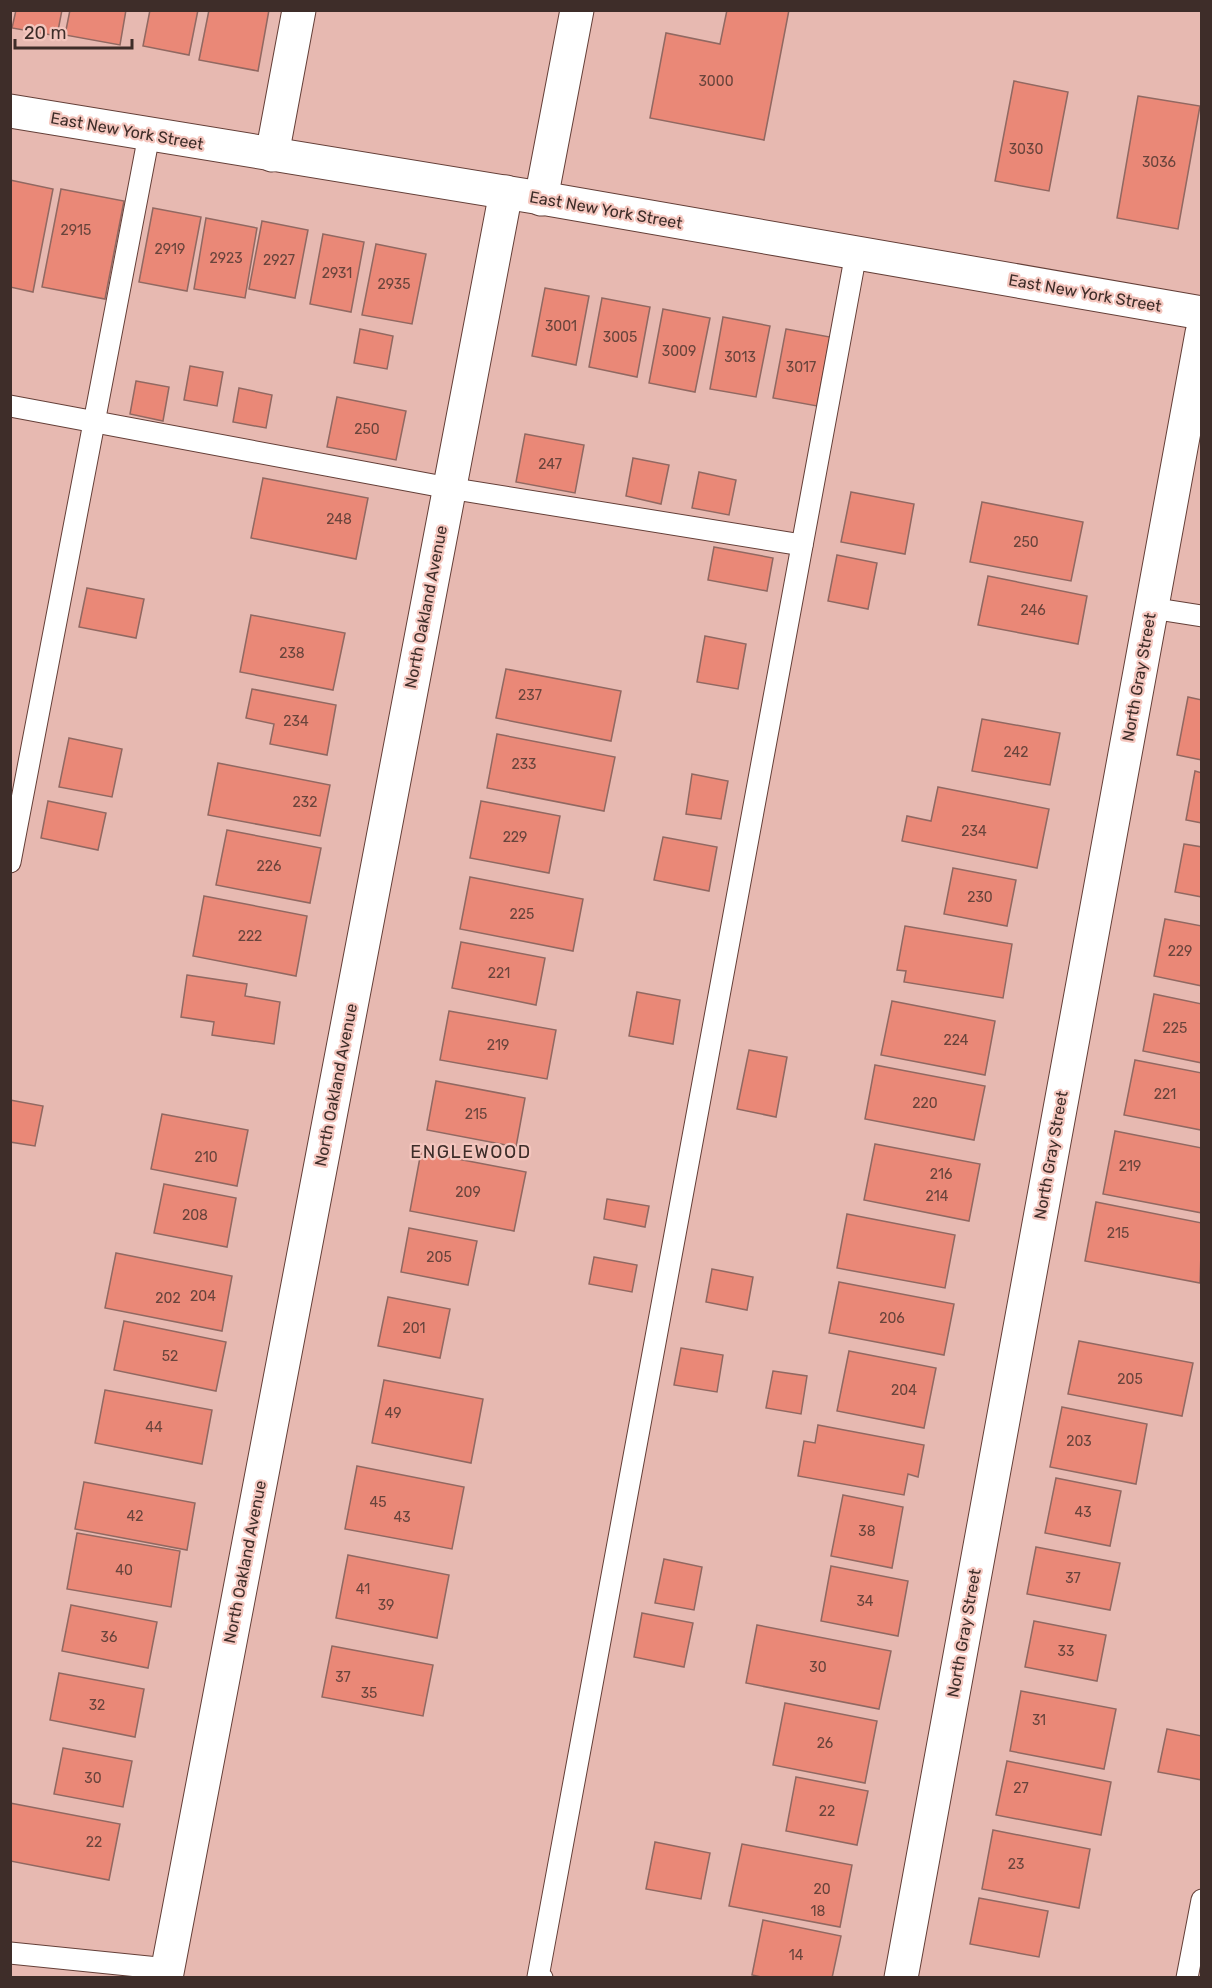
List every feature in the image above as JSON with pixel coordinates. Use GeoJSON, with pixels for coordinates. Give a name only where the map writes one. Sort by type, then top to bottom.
{"type":"FeatureCollection","features":[{"type":"Feature","properties":{"kind":"street"},"geometry":{"type":"LineString","coordinates":[[272,155],[299,10]]}},
{"type":"Feature","properties":{"kind":"street"},"geometry":{"type":"LineString","coordinates":[[541,199],[577,10]]}},
{"type":"Feature","properties":{"kind":"street","name":"East New York Street"},"geometry":{"type":"LineString","coordinates":[[10,111],[506,192],[1202,313]]}},
{"type":"Feature","properties":{"kind":"street","name":"North Oakland Avenue"},"geometry":{"type":"LineString","coordinates":[[167,1973],[506,192]]}},
{"type":"Feature","properties":{"kind":"street","name":"North Gray Street"},"geometry":{"type":"LineString","coordinates":[[901,1977],[1202,333]]}},
{"type":"Feature","properties":{"kind":"lane"},"geometry":{"type":"LineString","coordinates":[[10,862],[149,135]]}},
{"type":"Feature","properties":{"kind":"lane"},"geometry":{"type":"LineString","coordinates":[[542,1977],[538,1977],[540,1965],[856,253]]}},
{"type":"Feature","properties":{"kind":"lane"},"geometry":{"type":"LineString","coordinates":[[10,406],[449,488],[802,545]]}},
{"type":"Feature","properties":{"kind":"lane"},"geometry":{"type":"LineString","coordinates":[[1151,608],[1202,616]]}},
{"type":"Feature","properties":{"kind":"lane"},"geometry":{"type":"LineString","coordinates":[[1187,1977],[1202,1900]]}},
{"type":"Feature","properties":{"kind":"lane"},"geometry":{"type":"LineString","coordinates":[[10,1953],[167,1973]]}},
{"type":"Feature","properties":{"kind":"building"},"geometry":{"type":"Polygon","coordinates":[[[16,10],[62,10],[57,36],[12,28],[16,10]]]}},
{"type":"Feature","properties":{"kind":"building"},"geometry":{"type":"Polygon","coordinates":[[[70,10],[126,10],[120,45],[65,35],[70,10]]]}},
{"type":"Feature","properties":{"kind":"building"},"geometry":{"type":"Polygon","coordinates":[[[150,10],[198,10],[189,55],[143,46],[150,10]]]}},
{"type":"Feature","properties":{"kind":"building"},"geometry":{"type":"Polygon","coordinates":[[[209,10],[269,10],[258,71],[199,60],[209,10]]]}},
{"type":"Feature","properties":{"kind":"building"},"geometry":{"type":"Polygon","coordinates":[[[727,10],[789,10],[764,140],[650,118],[666,33],[720,44],[727,10]]]}},
{"type":"Feature","properties":{"kind":"building"},"geometry":{"type":"Polygon","coordinates":[[[1014,81],[1068,92],[1049,191],[995,181],[1014,81]]]}},
{"type":"Feature","properties":{"kind":"building"},"geometry":{"type":"Polygon","coordinates":[[[1138,96],[1200,106],[1178,229],[1117,218],[1138,96]]]}},
{"type":"Feature","properties":{"kind":"building"},"geometry":{"type":"Polygon","coordinates":[[[10,180],[53,189],[33,292],[10,287],[10,180]]]}},
{"type":"Feature","properties":{"kind":"building"},"geometry":{"type":"Polygon","coordinates":[[[61,189],[124,201],[105,299],[42,287],[61,189]]]}},
{"type":"Feature","properties":{"kind":"building"},"geometry":{"type":"Polygon","coordinates":[[[153,208],[201,217],[187,291],[139,282],[153,208]]]}},
{"type":"Feature","properties":{"kind":"building"},"geometry":{"type":"Polygon","coordinates":[[[206,218],[257,228],[245,298],[194,289],[206,218]]]}},
{"type":"Feature","properties":{"kind":"building"},"geometry":{"type":"Polygon","coordinates":[[[262,221],[308,230],[295,298],[249,289],[262,221]]]}},
{"type":"Feature","properties":{"kind":"building"},"geometry":{"type":"Polygon","coordinates":[[[323,234],[364,242],[351,312],[310,304],[323,234]]]}},
{"type":"Feature","properties":{"kind":"building"},"geometry":{"type":"Polygon","coordinates":[[[376,244],[426,254],[412,324],[362,315],[376,244]]]}},
{"type":"Feature","properties":{"kind":"building"},"geometry":{"type":"Polygon","coordinates":[[[545,288],[589,296],[576,365],[532,356],[545,288]]]}},
{"type":"Feature","properties":{"kind":"building"},"geometry":{"type":"Polygon","coordinates":[[[602,298],[650,307],[637,377],[589,367],[602,298]]]}},
{"type":"Feature","properties":{"kind":"building"},"geometry":{"type":"Polygon","coordinates":[[[663,309],[710,318],[695,392],[649,383],[663,309]]]}},
{"type":"Feature","properties":{"kind":"building"},"geometry":{"type":"Polygon","coordinates":[[[723,317],[770,326],[756,397],[710,389],[723,317]]]}},
{"type":"Feature","properties":{"kind":"building"},"geometry":{"type":"Polygon","coordinates":[[[360,329],[393,336],[387,369],[354,363],[360,329]]]}},
{"type":"Feature","properties":{"kind":"building"},"geometry":{"type":"Polygon","coordinates":[[[786,329],[830,337],[817,406],[773,398],[786,329]]]}},
{"type":"Feature","properties":{"kind":"building"},"geometry":{"type":"Polygon","coordinates":[[[190,366],[223,372],[217,406],[184,400],[190,366]]]}},
{"type":"Feature","properties":{"kind":"building"},"geometry":{"type":"Polygon","coordinates":[[[136,381],[169,387],[163,421],[130,414],[136,381]]]}},
{"type":"Feature","properties":{"kind":"building"},"geometry":{"type":"Polygon","coordinates":[[[239,388],[272,395],[266,428],[233,422],[239,388]]]}},
{"type":"Feature","properties":{"kind":"building"},"geometry":{"type":"Polygon","coordinates":[[[337,397],[406,411],[396,460],[327,447],[337,397]]]}},
{"type":"Feature","properties":{"kind":"building"},"geometry":{"type":"Polygon","coordinates":[[[525,434],[584,445],[575,493],[516,482],[525,434]]]}},
{"type":"Feature","properties":{"kind":"building"},"geometry":{"type":"Polygon","coordinates":[[[633,458],[669,465],[661,504],[626,496],[633,458]]]}},
{"type":"Feature","properties":{"kind":"building"},"geometry":{"type":"Polygon","coordinates":[[[699,472],[736,480],[729,515],[692,508],[699,472]]]}},
{"type":"Feature","properties":{"kind":"building"},"geometry":{"type":"Polygon","coordinates":[[[263,478],[368,498],[356,559],[251,538],[263,478]]]}},
{"type":"Feature","properties":{"kind":"building"},"geometry":{"type":"Polygon","coordinates":[[[851,492],[914,504],[905,554],[841,542],[851,492]]]}},
{"type":"Feature","properties":{"kind":"building"},"geometry":{"type":"Polygon","coordinates":[[[982,502],[1083,522],[1071,581],[970,562],[982,502]]]}},
{"type":"Feature","properties":{"kind":"building"},"geometry":{"type":"Polygon","coordinates":[[[714,547],[773,558],[767,591],[708,580],[714,547]]]}},
{"type":"Feature","properties":{"kind":"building"},"geometry":{"type":"Polygon","coordinates":[[[837,555],[877,563],[868,609],[828,601],[837,555]]]}},
{"type":"Feature","properties":{"kind":"building"},"geometry":{"type":"Polygon","coordinates":[[[988,576],[1087,596],[1078,644],[978,625],[988,576]]]}},
{"type":"Feature","properties":{"kind":"building"},"geometry":{"type":"Polygon","coordinates":[[[87,588],[144,599],[136,638],[79,627],[87,588]]]}},
{"type":"Feature","properties":{"kind":"building"},"geometry":{"type":"Polygon","coordinates":[[[251,615],[345,633],[333,690],[240,672],[251,615]]]}},
{"type":"Feature","properties":{"kind":"building"},"geometry":{"type":"Polygon","coordinates":[[[705,636],[746,644],[738,689],[697,682],[705,636]]]}},
{"type":"Feature","properties":{"kind":"building"},"geometry":{"type":"Polygon","coordinates":[[[506,669],[621,691],[611,741],[496,718],[506,669]]]}},
{"type":"Feature","properties":{"kind":"building"},"geometry":{"type":"Polygon","coordinates":[[[252,689],[336,705],[327,755],[270,744],[274,724],[246,718],[252,689]]]}},
{"type":"Feature","properties":{"kind":"building"},"geometry":{"type":"Polygon","coordinates":[[[1188,697],[1202,700],[1202,760],[1177,755],[1188,697]]]}},
{"type":"Feature","properties":{"kind":"building"},"geometry":{"type":"Polygon","coordinates":[[[982,719],[1060,733],[1050,785],[972,771],[982,719]]]}},
{"type":"Feature","properties":{"kind":"building"},"geometry":{"type":"Polygon","coordinates":[[[497,734],[615,757],[604,811],[487,788],[497,734]]]}},
{"type":"Feature","properties":{"kind":"building"},"geometry":{"type":"Polygon","coordinates":[[[69,738],[122,749],[112,797],[59,787],[69,738]]]}},
{"type":"Feature","properties":{"kind":"building"},"geometry":{"type":"Polygon","coordinates":[[[218,763],[330,785],[320,836],[208,815],[218,763]]]}},
{"type":"Feature","properties":{"kind":"building"},"geometry":{"type":"Polygon","coordinates":[[[1195,771],[1202,773],[1202,823],[1186,820],[1195,771]]]}},
{"type":"Feature","properties":{"kind":"building"},"geometry":{"type":"Polygon","coordinates":[[[692,774],[728,781],[721,819],[686,814],[692,774]]]}},
{"type":"Feature","properties":{"kind":"building"},"geometry":{"type":"Polygon","coordinates":[[[938,787],[1049,809],[1037,868],[902,841],[907,816],[931,821],[938,787]]]}},
{"type":"Feature","properties":{"kind":"building"},"geometry":{"type":"Polygon","coordinates":[[[48,801],[106,813],[98,850],[41,838],[48,801]]]}},
{"type":"Feature","properties":{"kind":"building"},"geometry":{"type":"Polygon","coordinates":[[[481,801],[560,816],[549,873],[470,858],[481,801]]]}},
{"type":"Feature","properties":{"kind":"building"},"geometry":{"type":"Polygon","coordinates":[[[227,830],[321,848],[310,903],[216,885],[227,830]]]}},
{"type":"Feature","properties":{"kind":"building"},"geometry":{"type":"Polygon","coordinates":[[[663,837],[717,847],[709,891],[654,880],[663,837]]]}},
{"type":"Feature","properties":{"kind":"building"},"geometry":{"type":"Polygon","coordinates":[[[1184,844],[1202,847],[1202,897],[1175,892],[1184,844]]]}},
{"type":"Feature","properties":{"kind":"building"},"geometry":{"type":"Polygon","coordinates":[[[953,868],[1016,880],[1007,926],[944,914],[953,868]]]}},
{"type":"Feature","properties":{"kind":"building"},"geometry":{"type":"Polygon","coordinates":[[[470,877],[583,899],[573,951],[460,929],[470,877]]]}},
{"type":"Feature","properties":{"kind":"building"},"geometry":{"type":"Polygon","coordinates":[[[204,896],[307,916],[296,976],[193,956],[204,896]]]}},
{"type":"Feature","properties":{"kind":"building"},"geometry":{"type":"Polygon","coordinates":[[[1165,919],[1202,926],[1202,986],[1154,976],[1165,919]]]}},
{"type":"Feature","properties":{"kind":"building"},"geometry":{"type":"Polygon","coordinates":[[[905,926],[1012,944],[1003,998],[904,982],[906,971],[897,970],[905,926]]]}},
{"type":"Feature","properties":{"kind":"building"},"geometry":{"type":"Polygon","coordinates":[[[461,942],[545,958],[536,1005],[452,988],[461,942]]]}},
{"type":"Feature","properties":{"kind":"building"},"geometry":{"type":"Polygon","coordinates":[[[187,975],[247,984],[245,996],[280,1002],[274,1044],[212,1035],[214,1022],[181,1017],[187,975]]]}},
{"type":"Feature","properties":{"kind":"building"},"geometry":{"type":"Polygon","coordinates":[[[637,992],[680,1000],[673,1044],[629,1036],[637,992]]]}},
{"type":"Feature","properties":{"kind":"building"},"geometry":{"type":"Polygon","coordinates":[[[1154,994],[1202,1004],[1202,1063],[1143,1051],[1154,994]]]}},
{"type":"Feature","properties":{"kind":"building"},"geometry":{"type":"Polygon","coordinates":[[[892,1001],[995,1021],[985,1075],[881,1055],[892,1001]]]}},
{"type":"Feature","properties":{"kind":"building"},"geometry":{"type":"Polygon","coordinates":[[[449,1011],[556,1030],[547,1079],[440,1060],[449,1011]]]}},
{"type":"Feature","properties":{"kind":"building"},"geometry":{"type":"Polygon","coordinates":[[[749,1050],[787,1057],[776,1117],[737,1109],[749,1050]]]}},
{"type":"Feature","properties":{"kind":"building"},"geometry":{"type":"Polygon","coordinates":[[[1135,1060],[1202,1073],[1201,1130],[1124,1115],[1135,1060]]]}},
{"type":"Feature","properties":{"kind":"building"},"geometry":{"type":"Polygon","coordinates":[[[875,1065],[985,1086],[974,1140],[865,1119],[875,1065]]]}},
{"type":"Feature","properties":{"kind":"building"},"geometry":{"type":"Polygon","coordinates":[[[436,1081],[525,1098],[516,1147],[427,1130],[436,1081]]]}},
{"type":"Feature","properties":{"kind":"building"},"geometry":{"type":"Polygon","coordinates":[[[10,1100],[43,1106],[35,1146],[10,1142],[10,1100]]]}},
{"type":"Feature","properties":{"kind":"building"},"geometry":{"type":"Polygon","coordinates":[[[162,1114],[248,1130],[237,1186],[151,1169],[162,1114]]]}},
{"type":"Feature","properties":{"kind":"building"},"geometry":{"type":"Polygon","coordinates":[[[1115,1131],[1202,1148],[1202,1213],[1103,1194],[1115,1131]]]}},
{"type":"Feature","properties":{"kind":"building"},"geometry":{"type":"Polygon","coordinates":[[[875,1144],[980,1164],[969,1221],[864,1200],[875,1144]]]}},
{"type":"Feature","properties":{"kind":"building"},"geometry":{"type":"Polygon","coordinates":[[[421,1152],[526,1172],[514,1231],[410,1211],[421,1152]]]}},
{"type":"Feature","properties":{"kind":"building"},"geometry":{"type":"Polygon","coordinates":[[[164,1184],[236,1198],[227,1247],[154,1233],[164,1184]]]}},
{"type":"Feature","properties":{"kind":"building"},"geometry":{"type":"Polygon","coordinates":[[[607,1199],[649,1206],[645,1227],[604,1219],[607,1199]]]}},
{"type":"Feature","properties":{"kind":"building"},"geometry":{"type":"Polygon","coordinates":[[[1096,1202],[1202,1223],[1200,1283],[1085,1261],[1096,1202]]]}},
{"type":"Feature","properties":{"kind":"building"},"geometry":{"type":"Polygon","coordinates":[[[847,1214],[955,1235],[945,1288],[837,1268],[847,1214]]]}},
{"type":"Feature","properties":{"kind":"building"},"geometry":{"type":"Polygon","coordinates":[[[409,1228],[477,1241],[468,1285],[401,1272],[409,1228]]]}},
{"type":"Feature","properties":{"kind":"building"},"geometry":{"type":"Polygon","coordinates":[[[116,1253],[232,1276],[222,1331],[105,1308],[116,1253]]]}},
{"type":"Feature","properties":{"kind":"building"},"geometry":{"type":"Polygon","coordinates":[[[594,1257],[637,1265],[632,1292],[589,1284],[594,1257]]]}},
{"type":"Feature","properties":{"kind":"building"},"geometry":{"type":"Polygon","coordinates":[[[712,1269],[753,1277],[747,1310],[706,1302],[712,1269]]]}},
{"type":"Feature","properties":{"kind":"building"},"geometry":{"type":"Polygon","coordinates":[[[839,1282],[954,1304],[944,1355],[829,1333],[839,1282]]]}},
{"type":"Feature","properties":{"kind":"building"},"geometry":{"type":"Polygon","coordinates":[[[388,1297],[450,1309],[440,1358],[378,1346],[388,1297]]]}},
{"type":"Feature","properties":{"kind":"building"},"geometry":{"type":"Polygon","coordinates":[[[124,1321],[226,1342],[216,1391],[114,1370],[124,1321]]]}},
{"type":"Feature","properties":{"kind":"building"},"geometry":{"type":"Polygon","coordinates":[[[1079,1341],[1193,1363],[1182,1416],[1068,1394],[1079,1341]]]}},
{"type":"Feature","properties":{"kind":"building"},"geometry":{"type":"Polygon","coordinates":[[[681,1348],[723,1355],[717,1392],[674,1385],[681,1348]]]}},
{"type":"Feature","properties":{"kind":"building"},"geometry":{"type":"Polygon","coordinates":[[[849,1351],[936,1368],[924,1428],[837,1411],[849,1351]]]}},
{"type":"Feature","properties":{"kind":"building"},"geometry":{"type":"Polygon","coordinates":[[[773,1371],[807,1376],[801,1414],[766,1408],[773,1371]]]}},
{"type":"Feature","properties":{"kind":"building"},"geometry":{"type":"Polygon","coordinates":[[[384,1380],[483,1399],[471,1463],[372,1443],[384,1380]]]}},
{"type":"Feature","properties":{"kind":"building"},"geometry":{"type":"Polygon","coordinates":[[[105,1390],[212,1410],[202,1464],[95,1443],[105,1390]]]}},
{"type":"Feature","properties":{"kind":"building"},"geometry":{"type":"Polygon","coordinates":[[[1062,1407],[1147,1424],[1136,1484],[1050,1467],[1062,1407]]]}},
{"type":"Feature","properties":{"kind":"building"},"geometry":{"type":"Polygon","coordinates":[[[818,1425],[924,1445],[918,1477],[908,1474],[904,1495],[798,1476],[804,1441],[815,1443],[818,1425]]]}},
{"type":"Feature","properties":{"kind":"building"},"geometry":{"type":"Polygon","coordinates":[[[357,1466],[464,1487],[452,1549],[345,1529],[357,1466]]]}},
{"type":"Feature","properties":{"kind":"building"},"geometry":{"type":"Polygon","coordinates":[[[1056,1478],[1121,1491],[1110,1546],[1045,1533],[1056,1478]]]}},
{"type":"Feature","properties":{"kind":"building"},"geometry":{"type":"Polygon","coordinates":[[[84,1482],[195,1503],[187,1550],[75,1529],[84,1482]]]}},
{"type":"Feature","properties":{"kind":"building"},"geometry":{"type":"Polygon","coordinates":[[[843,1495],[903,1507],[892,1568],[831,1556],[843,1495]]]}},
{"type":"Feature","properties":{"kind":"building"},"geometry":{"type":"Polygon","coordinates":[[[77,1533],[180,1551],[171,1607],[67,1589],[77,1533]]]}},
{"type":"Feature","properties":{"kind":"building"},"geometry":{"type":"Polygon","coordinates":[[[1036,1547],[1120,1563],[1110,1610],[1027,1594],[1036,1547]]]}},
{"type":"Feature","properties":{"kind":"building"},"geometry":{"type":"Polygon","coordinates":[[[348,1555],[449,1575],[437,1638],[336,1618],[348,1555]]]}},
{"type":"Feature","properties":{"kind":"building"},"geometry":{"type":"Polygon","coordinates":[[[664,1559],[702,1567],[694,1610],[655,1603],[664,1559]]]}},
{"type":"Feature","properties":{"kind":"building"},"geometry":{"type":"Polygon","coordinates":[[[831,1566],[908,1581],[898,1636],[821,1621],[831,1566]]]}},
{"type":"Feature","properties":{"kind":"building"},"geometry":{"type":"Polygon","coordinates":[[[71,1605],[157,1622],[148,1668],[62,1651],[71,1605]]]}},
{"type":"Feature","properties":{"kind":"building"},"geometry":{"type":"Polygon","coordinates":[[[642,1613],[693,1623],[684,1667],[634,1657],[642,1613]]]}},
{"type":"Feature","properties":{"kind":"building"},"geometry":{"type":"Polygon","coordinates":[[[1034,1621],[1106,1635],[1097,1681],[1025,1667],[1034,1621]]]}},
{"type":"Feature","properties":{"kind":"building"},"geometry":{"type":"Polygon","coordinates":[[[757,1625],[891,1651],[879,1709],[746,1683],[757,1625]]]}},
{"type":"Feature","properties":{"kind":"building"},"geometry":{"type":"Polygon","coordinates":[[[332,1646],[433,1665],[423,1716],[322,1697],[332,1646]]]}},
{"type":"Feature","properties":{"kind":"building"},"geometry":{"type":"Polygon","coordinates":[[[59,1673],[144,1689],[135,1737],[50,1720],[59,1673]]]}},
{"type":"Feature","properties":{"kind":"building"},"geometry":{"type":"Polygon","coordinates":[[[1021,1691],[1116,1709],[1104,1769],[1010,1751],[1021,1691]]]}},
{"type":"Feature","properties":{"kind":"building"},"geometry":{"type":"Polygon","coordinates":[[[785,1703],[877,1721],[865,1783],[773,1765],[785,1703]]]}},
{"type":"Feature","properties":{"kind":"building"},"geometry":{"type":"Polygon","coordinates":[[[1167,1729],[1202,1736],[1202,1780],[1158,1772],[1167,1729]]]}},
{"type":"Feature","properties":{"kind":"building"},"geometry":{"type":"Polygon","coordinates":[[[63,1748],[132,1761],[123,1807],[54,1794],[63,1748]]]}},
{"type":"Feature","properties":{"kind":"building"},"geometry":{"type":"Polygon","coordinates":[[[1007,1761],[1111,1782],[1101,1835],[996,1815],[1007,1761]]]}},
{"type":"Feature","properties":{"kind":"building"},"geometry":{"type":"Polygon","coordinates":[[[796,1777],[868,1791],[857,1845],[786,1831],[796,1777]]]}},
{"type":"Feature","properties":{"kind":"building"},"geometry":{"type":"Polygon","coordinates":[[[10,1803],[120,1824],[109,1880],[10,1861],[10,1803]]]}},
{"type":"Feature","properties":{"kind":"building"},"geometry":{"type":"Polygon","coordinates":[[[993,1830],[1090,1849],[1079,1908],[982,1889],[993,1830]]]}},
{"type":"Feature","properties":{"kind":"building"},"geometry":{"type":"Polygon","coordinates":[[[655,1842],[710,1853],[701,1899],[646,1889],[655,1842]]]}},
{"type":"Feature","properties":{"kind":"building"},"geometry":{"type":"Polygon","coordinates":[[[742,1844],[852,1865],[840,1927],[729,1906],[742,1844]]]}},
{"type":"Feature","properties":{"kind":"building"},"geometry":{"type":"Polygon","coordinates":[[[979,1898],[1048,1911],[1039,1957],[970,1944],[979,1898]]]}},
{"type":"Feature","properties":{"kind":"building"},"geometry":{"type":"Polygon","coordinates":[[[763,1920],[841,1936],[832,1978],[766,1978],[752,1975],[763,1920]]]}},
{"type":"Feature","properties":{"kind":"district","name":"ENGLEWOOD"},"geometry":{"type":"Point","coordinates":[471,1152]}}]}
